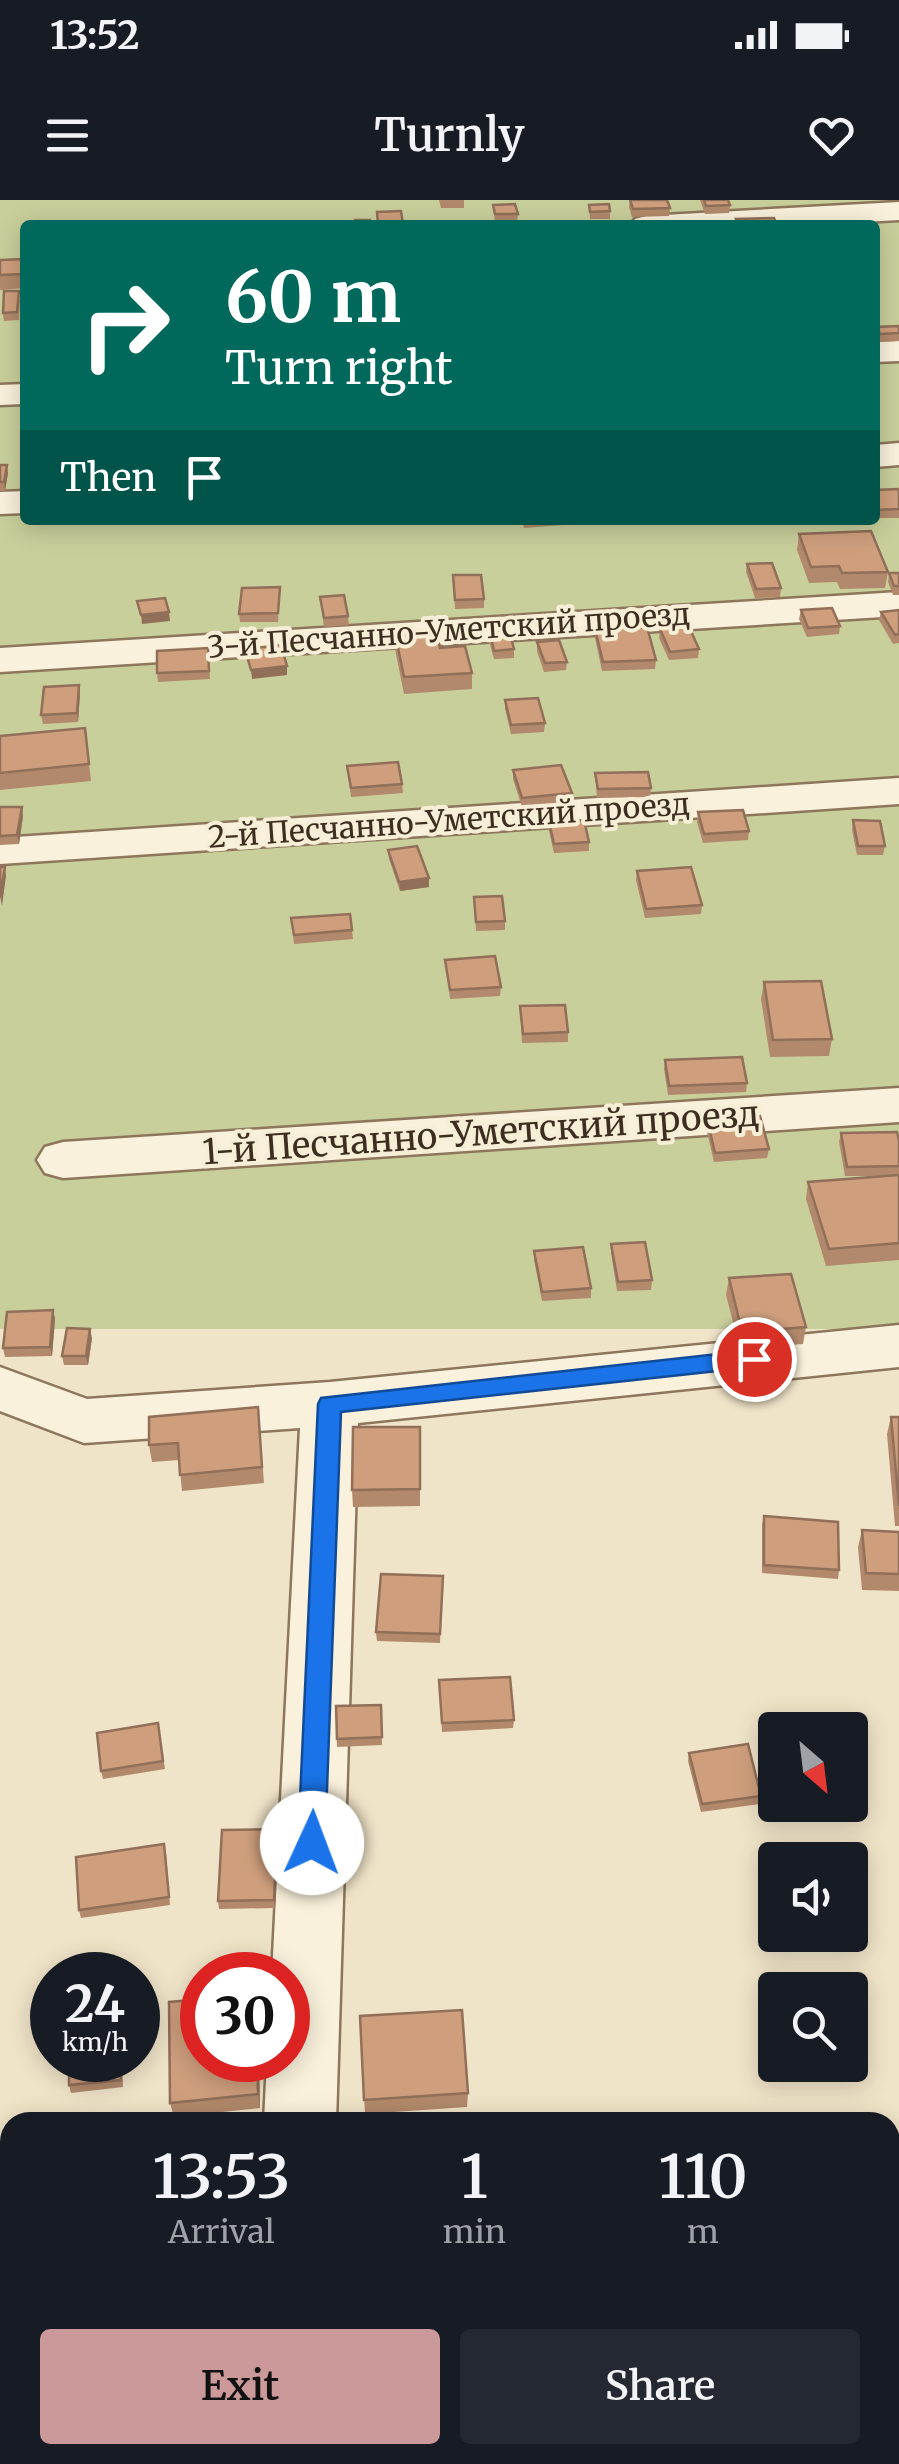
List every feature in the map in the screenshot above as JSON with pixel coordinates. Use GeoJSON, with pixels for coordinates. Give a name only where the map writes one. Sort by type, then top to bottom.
{"type":"FeatureCollection","features":[{"type":"Feature","properties":{"kind":"street"},"geometry":{"type":"LineString","coordinates":[[736,220],[899,211]]}},
{"type":"Feature","properties":{"kind":"street","name":"3-й Песчанно-Уметский проезд"},"geometry":{"type":"LineString","coordinates":[[0,660],[899,604]]}},
{"type":"Feature","properties":{"kind":"street","name":"2-й Песчанно-Уметский проезд"},"geometry":{"type":"LineString","coordinates":[[0,850],[899,791]]}},
{"type":"Feature","properties":{"kind":"street","name":"1-й Песчанно-Уметский проезд"},"geometry":{"type":"LineString","coordinates":[[63,1160],[899,1105]]}},
{"type":"Feature","properties":{"kind":"street"},"geometry":{"type":"LineString","coordinates":[[0,1388],[84,1421],[330,1404],[899,1346]]}},
{"type":"Feature","properties":{"kind":"street"},"geometry":{"type":"LineString","coordinates":[[300,2112],[330,1404]]}},
{"type":"Feature","properties":{"kind":"green space"},"geometry":{"type":"Polygon","coordinates":[[[0,200],[899,200],[899,1329],[0,1329],[0,200]]]}},
{"type":"Feature","properties":{"kind":"building"},"geometry":{"type":"Polygon","coordinates":[[[630,200],[667,200],[670,208],[633,209],[630,200]]]}},
{"type":"Feature","properties":{"kind":"building"},"geometry":{"type":"Polygon","coordinates":[[[704,200],[728,200],[730,205],[706,206],[704,200]]]}},
{"type":"Feature","properties":{"kind":"building"},"geometry":{"type":"Polygon","coordinates":[[[515,204],[518,214],[495,214],[493,205],[515,204]]]}},
{"type":"Feature","properties":{"kind":"building"},"geometry":{"type":"Polygon","coordinates":[[[609,204],[610,211],[590,212],[589,205],[609,204]]]}},
{"type":"Feature","properties":{"kind":"building"},"geometry":{"type":"Polygon","coordinates":[[[401,211],[402,220],[378,220],[377,212],[401,211]]]}},
{"type":"Feature","properties":{"kind":"building"},"geometry":{"type":"Polygon","coordinates":[[[20,259],[20,274],[0,275],[0,260],[20,259]]]}},
{"type":"Feature","properties":{"kind":"building"},"geometry":{"type":"Polygon","coordinates":[[[4,291],[19,291],[17,312],[3,313],[4,291]]]}},
{"type":"Feature","properties":{"kind":"building"},"geometry":{"type":"Polygon","coordinates":[[[899,326],[899,333],[880,334],[880,327],[899,326]]]}},
{"type":"Feature","properties":{"kind":"building"},"geometry":{"type":"Polygon","coordinates":[[[0,465],[7,465],[4,482],[0,482],[0,465]]]}},
{"type":"Feature","properties":{"kind":"building"},"geometry":{"type":"Polygon","coordinates":[[[899,489],[899,509],[880,510],[880,490],[899,489]]]}},
{"type":"Feature","properties":{"kind":"building"},"geometry":{"type":"Polygon","coordinates":[[[871,531],[888,572],[842,573],[839,566],[811,567],[799,534],[871,531]]]}},
{"type":"Feature","properties":{"kind":"building"},"geometry":{"type":"Polygon","coordinates":[[[772,563],[781,588],[756,589],[747,564],[772,563]]]}},
{"type":"Feature","properties":{"kind":"building"},"geometry":{"type":"Polygon","coordinates":[[[889,573],[899,573],[899,586],[894,586],[889,573]]]}},
{"type":"Feature","properties":{"kind":"building"},"geometry":{"type":"Polygon","coordinates":[[[453,575],[481,575],[484,599],[455,600],[453,575]]]}},
{"type":"Feature","properties":{"kind":"building"},"geometry":{"type":"Polygon","coordinates":[[[280,587],[278,613],[239,614],[242,588],[280,587]]]}},
{"type":"Feature","properties":{"kind":"building"},"geometry":{"type":"Polygon","coordinates":[[[344,595],[348,616],[324,618],[320,597],[344,595]]]}},
{"type":"Feature","properties":{"kind":"building"},"geometry":{"type":"Polygon","coordinates":[[[165,598],[169,612],[141,615],[137,601],[165,598]]]}},
{"type":"Feature","properties":{"kind":"building"},"geometry":{"type":"Polygon","coordinates":[[[832,608],[840,626],[808,628],[801,610],[832,608]]]}},
{"type":"Feature","properties":{"kind":"building"},"geometry":{"type":"Polygon","coordinates":[[[899,610],[899,634],[895,635],[881,612],[899,610]]]}},
{"type":"Feature","properties":{"kind":"building"},"geometry":{"type":"Polygon","coordinates":[[[647,627],[656,660],[603,662],[595,629],[647,627]]]}},
{"type":"Feature","properties":{"kind":"building"},"geometry":{"type":"Polygon","coordinates":[[[689,627],[699,649],[670,652],[660,629],[689,627]]]}},
{"type":"Feature","properties":{"kind":"building"},"geometry":{"type":"Polygon","coordinates":[[[436,630],[440,648],[465,646],[472,673],[404,677],[395,633],[436,630]]]}},
{"type":"Feature","properties":{"kind":"building"},"geometry":{"type":"Polygon","coordinates":[[[509,631],[514,649],[494,651],[490,632],[509,631]]]}},
{"type":"Feature","properties":{"kind":"building"},"geometry":{"type":"Polygon","coordinates":[[[559,640],[567,662],[545,663],[537,642],[559,640]]]}},
{"type":"Feature","properties":{"kind":"building"},"geometry":{"type":"Polygon","coordinates":[[[281,645],[287,666],[251,670],[245,649],[281,645]]]}},
{"type":"Feature","properties":{"kind":"building"},"geometry":{"type":"Polygon","coordinates":[[[208,648],[209,671],[157,673],[157,651],[208,648]]]}},
{"type":"Feature","properties":{"kind":"building"},"geometry":{"type":"Polygon","coordinates":[[[79,685],[77,713],[41,715],[44,687],[79,685]]]}},
{"type":"Feature","properties":{"kind":"building"},"geometry":{"type":"Polygon","coordinates":[[[538,698],[545,723],[511,725],[505,700],[538,698]]]}},
{"type":"Feature","properties":{"kind":"building"},"geometry":{"type":"Polygon","coordinates":[[[85,728],[89,764],[0,773],[0,736],[85,728]]]}},
{"type":"Feature","properties":{"kind":"building"},"geometry":{"type":"Polygon","coordinates":[[[398,762],[402,784],[351,788],[347,766],[398,762]]]}},
{"type":"Feature","properties":{"kind":"building"},"geometry":{"type":"Polygon","coordinates":[[[561,765],[572,793],[522,798],[513,770],[561,765]]]}},
{"type":"Feature","properties":{"kind":"building"},"geometry":{"type":"Polygon","coordinates":[[[648,772],[651,788],[598,789],[595,773],[648,772]]]}},
{"type":"Feature","properties":{"kind":"building"},"geometry":{"type":"Polygon","coordinates":[[[0,807],[22,807],[17,835],[0,836],[0,807]]]}},
{"type":"Feature","properties":{"kind":"building"},"geometry":{"type":"Polygon","coordinates":[[[743,810],[749,831],[704,834],[698,812],[743,810]]]}},
{"type":"Feature","properties":{"kind":"building"},"geometry":{"type":"Polygon","coordinates":[[[584,820],[589,842],[554,844],[549,822],[584,820]]]}},
{"type":"Feature","properties":{"kind":"building"},"geometry":{"type":"Polygon","coordinates":[[[853,820],[880,821],[885,846],[858,846],[853,820]]]}},
{"type":"Feature","properties":{"kind":"building"},"geometry":{"type":"Polygon","coordinates":[[[417,846],[429,878],[399,882],[388,850],[417,846]]]}},
{"type":"Feature","properties":{"kind":"building"},"geometry":{"type":"Polygon","coordinates":[[[0,867],[5,867],[0,896],[0,867]]]}},
{"type":"Feature","properties":{"kind":"building"},"geometry":{"type":"Polygon","coordinates":[[[691,867],[702,905],[646,909],[637,871],[691,867]]]}},
{"type":"Feature","properties":{"kind":"building"},"geometry":{"type":"Polygon","coordinates":[[[502,896],[505,921],[476,922],[474,897],[502,896]]]}},
{"type":"Feature","properties":{"kind":"building"},"geometry":{"type":"Polygon","coordinates":[[[350,914],[352,930],[294,935],[291,918],[350,914]]]}},
{"type":"Feature","properties":{"kind":"building"},"geometry":{"type":"Polygon","coordinates":[[[495,956],[501,987],[450,990],[445,960],[495,956]]]}},
{"type":"Feature","properties":{"kind":"building"},"geometry":{"type":"Polygon","coordinates":[[[821,981],[832,1039],[773,1040],[764,982],[821,981]]]}},
{"type":"Feature","properties":{"kind":"building"},"geometry":{"type":"Polygon","coordinates":[[[565,1005],[568,1032],[523,1034],[520,1006],[565,1005]]]}},
{"type":"Feature","properties":{"kind":"building"},"geometry":{"type":"Polygon","coordinates":[[[742,1057],[747,1083],[669,1086],[665,1060],[742,1057]]]}},
{"type":"Feature","properties":{"kind":"building"},"geometry":{"type":"Polygon","coordinates":[[[760,1116],[769,1149],[715,1153],[707,1119],[760,1116]]]}},
{"type":"Feature","properties":{"kind":"building"},"geometry":{"type":"Polygon","coordinates":[[[897,1132],[899,1166],[847,1167],[841,1133],[897,1132]]]}},
{"type":"Feature","properties":{"kind":"building"},"geometry":{"type":"Polygon","coordinates":[[[899,1175],[899,1243],[829,1249],[808,1182],[899,1175]]]}},
{"type":"Feature","properties":{"kind":"building"},"geometry":{"type":"Polygon","coordinates":[[[645,1242],[652,1280],[618,1282],[611,1244],[645,1242]]]}},
{"type":"Feature","properties":{"kind":"building"},"geometry":{"type":"Polygon","coordinates":[[[583,1247],[591,1288],[542,1292],[534,1251],[583,1247]]]}},
{"type":"Feature","properties":{"kind":"building"},"geometry":{"type":"Polygon","coordinates":[[[791,1274],[806,1327],[742,1332],[729,1278],[791,1274]]]}},
{"type":"Feature","properties":{"kind":"building"},"geometry":{"type":"Polygon","coordinates":[[[53,1310],[50,1347],[3,1348],[7,1312],[53,1310]]]}},
{"type":"Feature","properties":{"kind":"building"},"geometry":{"type":"Polygon","coordinates":[[[67,1328],[90,1329],[86,1356],[62,1356],[67,1328]]]}},
{"type":"Feature","properties":{"kind":"building"},"geometry":{"type":"Polygon","coordinates":[[[258,1407],[262,1467],[180,1475],[178,1443],[149,1445],[149,1417],[258,1407]]]}},
{"type":"Feature","properties":{"kind":"building"},"geometry":{"type":"Polygon","coordinates":[[[891,1417],[899,1417],[899,1506],[891,1417]]]}},
{"type":"Feature","properties":{"kind":"building"},"geometry":{"type":"Polygon","coordinates":[[[353,1427],[420,1427],[420,1489],[352,1490],[353,1427]]]}},
{"type":"Feature","properties":{"kind":"building"},"geometry":{"type":"Polygon","coordinates":[[[764,1516],[838,1522],[839,1570],[764,1565],[764,1516]]]}},
{"type":"Feature","properties":{"kind":"building"},"geometry":{"type":"Polygon","coordinates":[[[862,1530],[899,1532],[899,1574],[866,1573],[862,1530]]]}},
{"type":"Feature","properties":{"kind":"building"},"geometry":{"type":"Polygon","coordinates":[[[381,1574],[443,1576],[440,1634],[376,1632],[381,1574]]]}},
{"type":"Feature","properties":{"kind":"building"},"geometry":{"type":"Polygon","coordinates":[[[510,1677],[514,1720],[442,1723],[439,1680],[510,1677]]]}},
{"type":"Feature","properties":{"kind":"building"},"geometry":{"type":"Polygon","coordinates":[[[381,1705],[382,1737],[337,1739],[336,1706],[381,1705]]]}},
{"type":"Feature","properties":{"kind":"building"},"geometry":{"type":"Polygon","coordinates":[[[158,1723],[163,1761],[101,1771],[97,1733],[158,1723]]]}},
{"type":"Feature","properties":{"kind":"building"},"geometry":{"type":"Polygon","coordinates":[[[748,1744],[758,1796],[702,1804],[689,1753],[748,1744]]]}},
{"type":"Feature","properties":{"kind":"building"},"geometry":{"type":"Polygon","coordinates":[[[277,1829],[274,1900],[218,1901],[222,1830],[277,1829]]]}},
{"type":"Feature","properties":{"kind":"building"},"geometry":{"type":"Polygon","coordinates":[[[164,1844],[169,1897],[79,1910],[76,1857],[164,1844]]]}},
{"type":"Feature","properties":{"kind":"building"},"geometry":{"type":"Polygon","coordinates":[[[180,2001],[180,2082],[258,2082],[258,2094],[170,2103],[169,2002],[180,2001]]]}},
{"type":"Feature","properties":{"kind":"building"},"geometry":{"type":"Polygon","coordinates":[[[462,2010],[468,2093],[364,2100],[360,2016],[462,2010]]]}},
{"type":"Feature","properties":{"kind":"route"},"geometry":{"type":"LineString","coordinates":[[312,1843],[330,1404],[754,1359]]}}]}
